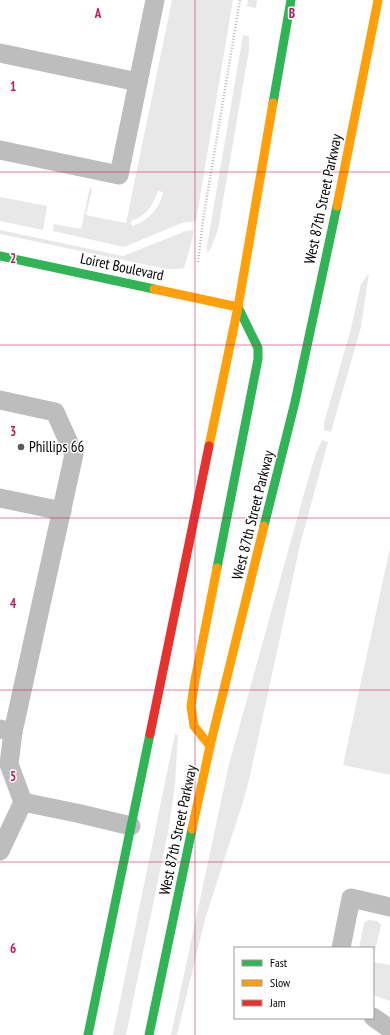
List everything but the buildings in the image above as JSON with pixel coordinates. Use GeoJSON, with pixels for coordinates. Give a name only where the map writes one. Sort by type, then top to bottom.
{"type":"FeatureCollection","features":[{"type":"Feature","properties":{"kind":"main road"},"geometry":{"type":"LineString","coordinates":[[88,1035],[238,306],[291,0]]}},
{"type":"Feature","properties":{"kind":"main road","name":"West 87th Street Parkway"},"geometry":{"type":"LineString","coordinates":[[149,1035],[210,746],[295,402],[378,0]]}},
{"type":"Feature","properties":{"kind":"main road","name":"Loiret Boulevard"},"geometry":{"type":"LineString","coordinates":[[0,256],[238,306]]}},
{"type":"Feature","properties":{"kind":"main road"},"geometry":{"type":"LineString","coordinates":[[210,746],[194,726],[192,699],[258,359],[258,348],[238,306]]}},
{"type":"Feature","properties":{"kind":"lane"},"geometry":{"type":"LineString","coordinates":[[0,150],[119,175],[155,0]]}},
{"type":"Feature","properties":{"kind":"lane"},"geometry":{"type":"LineString","coordinates":[[0,53],[138,82]]}},
{"type":"Feature","properties":{"kind":"lane"},"geometry":{"type":"LineString","coordinates":[[0,400],[55,412],[74,454],[62,511],[7,730],[9,764],[23,802],[0,851]]}},
{"type":"Feature","properties":{"kind":"lane"},"geometry":{"type":"LineString","coordinates":[[0,498],[62,511]]}},
{"type":"Feature","properties":{"kind":"lane"},"geometry":{"type":"LineString","coordinates":[[23,802],[131,826]]}},
{"type":"Feature","properties":{"kind":"lane"},"geometry":{"type":"LineString","coordinates":[[341,947],[351,898],[390,907]]}},
{"type":"Feature","properties":{"kind":"lane"},"geometry":{"type":"LineString","coordinates":[[374,1018],[390,1029]]}},
{"type":"Feature","properties":{"kind":"path"},"geometry":{"type":"LineString","coordinates":[[198,262],[203,220],[240,0]]}},
{"type":"Feature","properties":{"kind":"shaded area"},"geometry":{"type":"Polygon","coordinates":[[[172,0],[233,0],[196,221],[182,223],[124,247],[53,231],[54,224],[81,229],[90,187],[92,190],[86,215],[126,223],[172,0]],[[158,191],[148,210],[141,216],[131,221],[132,226],[143,221],[152,213],[159,203],[163,192],[158,191]]]}},
{"type":"Feature","properties":{"kind":"shaded area"},"geometry":{"type":"Polygon","coordinates":[[[248,0],[257,0],[256,8],[247,6],[248,0]]]}},
{"type":"Feature","properties":{"kind":"shaded area"},"geometry":{"type":"Polygon","coordinates":[[[243,35],[249,36],[249,50],[218,230],[211,248],[207,253],[207,246],[243,35]]]}},
{"type":"Feature","properties":{"kind":"shaded area"},"geometry":{"type":"Polygon","coordinates":[[[0,197],[47,206],[43,230],[0,221],[0,197]]]}},
{"type":"Feature","properties":{"kind":"shaded area"},"geometry":{"type":"Polygon","coordinates":[[[0,230],[123,256],[186,231],[194,230],[184,268],[166,269],[0,234],[0,230]]]}},
{"type":"Feature","properties":{"kind":"shaded area"},"geometry":{"type":"Polygon","coordinates":[[[369,273],[361,327],[331,432],[324,430],[324,423],[350,332],[361,284],[369,273]]]}},
{"type":"Feature","properties":{"kind":"shaded area"},"geometry":{"type":"Polygon","coordinates":[[[322,440],[328,442],[300,545],[250,776],[205,919],[177,1035],[171,1035],[229,764],[305,490],[316,453],[322,440]]]}},
{"type":"Feature","properties":{"kind":"shaded area"},"geometry":{"type":"Polygon","coordinates":[[[390,548],[390,775],[343,765],[390,548]]]}},
{"type":"Feature","properties":{"kind":"shaded area"},"geometry":{"type":"Polygon","coordinates":[[[175,734],[178,735],[175,784],[169,827],[126,1035],[113,1035],[175,734]]]}},
{"type":"Feature","properties":{"kind":"shaded area"},"geometry":{"type":"Polygon","coordinates":[[[369,920],[377,921],[381,925],[374,956],[374,947],[359,947],[364,923],[369,920]]]}},
{"type":"Feature","properties":{"kind":"shaded area"},"geometry":{"type":"Polygon","coordinates":[[[374,962],[390,965],[390,1001],[374,995],[374,962]]]}},
{"type":"Feature","properties":{"kind":"traffic: fast"},"geometry":{"type":"LineString","coordinates":[[273,103],[291,0]]}},
{"type":"Feature","properties":{"kind":"traffic: fast"},"geometry":{"type":"LineString","coordinates":[[264,526],[295,402],[337,206]]}},
{"type":"Feature","properties":{"kind":"traffic: fast"},"geometry":{"type":"LineString","coordinates":[[0,256],[154,289]]}},
{"type":"Feature","properties":{"kind":"traffic: fast"},"geometry":{"type":"LineString","coordinates":[[217,568],[258,359],[258,348],[238,307]]}},
{"type":"Feature","properties":{"kind":"traffic: fast"},"geometry":{"type":"LineString","coordinates":[[88,1035],[150,734]]}},
{"type":"Feature","properties":{"kind":"traffic: fast"},"geometry":{"type":"LineString","coordinates":[[149,1035],[192,829]]}},
{"type":"Feature","properties":{"kind":"traffic: slow"},"geometry":{"type":"LineString","coordinates":[[337,206],[378,0]]}},
{"type":"Feature","properties":{"kind":"traffic: slow"},"geometry":{"type":"LineString","coordinates":[[209,446],[238,307],[273,103]]}},
{"type":"Feature","properties":{"kind":"traffic: slow"},"geometry":{"type":"LineString","coordinates":[[154,289],[238,307]]}},
{"type":"Feature","properties":{"kind":"traffic: slow"},"geometry":{"type":"LineString","coordinates":[[192,829],[210,746],[264,526]]}},
{"type":"Feature","properties":{"kind":"traffic: slow"},"geometry":{"type":"LineString","coordinates":[[210,746],[194,726],[191,706],[217,568]]}},
{"type":"Feature","properties":{"kind":"traffic: jam"},"geometry":{"type":"LineString","coordinates":[[150,734],[209,446]]}},
{"type":"Feature","properties":{"kind":"place","name":"Phillips 66"},"geometry":{"type":"Point","coordinates":[21,447]}}]}
